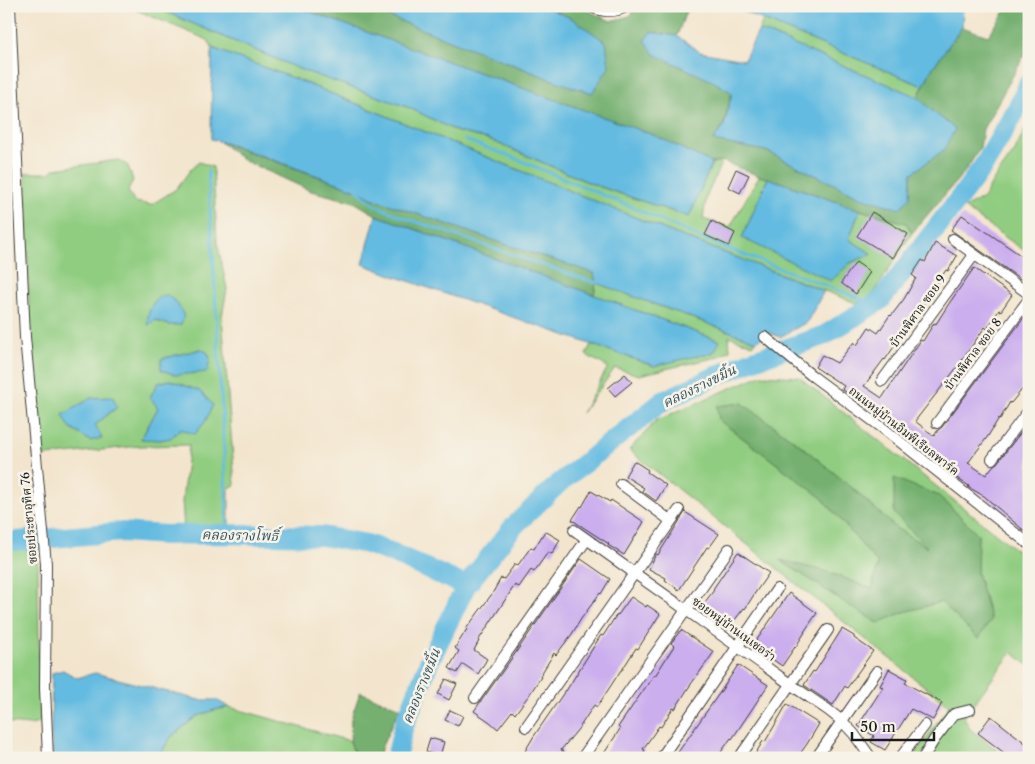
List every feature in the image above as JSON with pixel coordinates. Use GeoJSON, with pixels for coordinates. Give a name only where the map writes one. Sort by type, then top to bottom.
{"type":"FeatureCollection","features":[{"type":"Feature","properties":{"kind":"street","name":"ซอยประชาอุทิศ 76"},"geometry":{"type":"LineString","coordinates":[[10,6],[25,337],[46,564],[45,688],[48,758]]}},
{"type":"Feature","properties":{"kind":"street"},"geometry":{"type":"LineString","coordinates":[[589,6],[609,12],[621,10],[627,6]]}},
{"type":"Feature","properties":{"kind":"street"},"geometry":{"type":"LineString","coordinates":[[953,239],[1029,294]]}},
{"type":"Feature","properties":{"kind":"street","name":"บ้านพิศาล ซอย 9"},"geometry":{"type":"LineString","coordinates":[[882,381],[974,255]]}},
{"type":"Feature","properties":{"kind":"street","name":"บ้านพิศาล ซอย 8"},"geometry":{"type":"LineString","coordinates":[[937,423],[1029,299]]}},
{"type":"Feature","properties":{"kind":"street","name":"ถนนหมู่บ้านอิมพีเรียลพาร์ค"},"geometry":{"type":"LineString","coordinates":[[764,337],[1029,544]]}},
{"type":"Feature","properties":{"kind":"street"},"geometry":{"type":"LineString","coordinates":[[992,459],[1029,410]]}},
{"type":"Feature","properties":{"kind":"street"},"geometry":{"type":"LineString","coordinates":[[621,484],[671,521]]}},
{"type":"Feature","properties":{"kind":"street"},"geometry":{"type":"LineString","coordinates":[[526,728],[679,510]]}},
{"type":"Feature","properties":{"kind":"street","name":"ซอยหมู่บ้านเนเชอร่า"},"geometry":{"type":"LineString","coordinates":[[574,530],[828,710],[854,734],[870,758]]}},
{"type":"Feature","properties":{"kind":"street"},"geometry":{"type":"LineString","coordinates":[[475,698],[587,539]]}},
{"type":"Feature","properties":{"kind":"street"},"geometry":{"type":"LineString","coordinates":[[582,758],[729,549]]}},
{"type":"Feature","properties":{"kind":"street"},"geometry":{"type":"LineString","coordinates":[[661,758],[777,589]]}},
{"type":"Feature","properties":{"kind":"street"},"geometry":{"type":"LineString","coordinates":[[739,758],[828,630]]}},
{"type":"Feature","properties":{"kind":"street"},"geometry":{"type":"LineString","coordinates":[[816,758],[877,671]]}},
{"type":"Feature","properties":{"kind":"street"},"geometry":{"type":"LineString","coordinates":[[923,758],[954,714],[970,710]]}},
{"type":"Feature","properties":{"kind":"street"},"geometry":{"type":"LineString","coordinates":[[900,758],[925,725]]}},
{"type":"Feature","properties":{"kind":"green space"},"geometry":{"type":"Polygon","coordinates":[[[129,6],[152,6],[299,69],[410,108],[458,132],[488,139],[595,185],[689,217],[712,163],[722,161],[706,198],[703,219],[730,227],[759,176],[768,178],[742,238],[850,263],[872,254],[849,239],[860,210],[906,223],[912,233],[870,299],[856,303],[671,232],[298,80],[212,48],[208,40],[129,6]]]}},
{"type":"Feature","properties":{"kind":"green space"},"geometry":{"type":"Polygon","coordinates":[[[294,6],[362,6],[558,82],[592,93],[571,18],[543,6],[577,6],[611,21],[630,16],[637,6],[688,6],[677,36],[650,32],[716,83],[732,93],[723,126],[713,141],[766,151],[860,197],[910,197],[911,174],[944,150],[954,129],[918,97],[933,67],[962,27],[988,36],[1006,10],[1001,6],[1029,6],[1029,47],[983,129],[980,148],[966,170],[912,233],[906,223],[860,210],[759,176],[722,161],[712,163],[656,136],[294,6]]]}},
{"type":"Feature","properties":{"kind":"green space"},"geometry":{"type":"Polygon","coordinates":[[[763,20],[923,86],[918,97],[759,30],[763,20]]]}},
{"type":"Feature","properties":{"kind":"green space"},"geometry":{"type":"Polygon","coordinates":[[[1029,121],[1029,254],[964,208],[983,198],[1015,151],[1029,121]]]}},
{"type":"Feature","properties":{"kind":"green space"},"geometry":{"type":"Polygon","coordinates":[[[220,142],[357,190],[371,198],[594,273],[596,283],[594,295],[376,215],[354,202],[311,191],[243,160],[220,142]]]}},
{"type":"Feature","properties":{"kind":"green space"},"geometry":{"type":"Polygon","coordinates":[[[118,160],[128,166],[133,180],[128,191],[135,202],[151,205],[176,189],[191,169],[199,162],[213,167],[217,241],[227,289],[222,316],[235,485],[229,488],[229,527],[184,528],[182,501],[189,445],[139,446],[42,455],[31,349],[25,173],[50,173],[54,169],[118,160]],[[177,303],[148,325],[155,320],[169,325],[177,303]],[[201,349],[161,359],[208,353],[201,349]],[[169,380],[158,383],[158,408],[141,439],[200,391],[169,380]],[[91,398],[63,415],[95,425],[117,407],[91,398]]]}},
{"type":"Feature","properties":{"kind":"green space"},"geometry":{"type":"Polygon","coordinates":[[[596,283],[756,341],[753,345],[729,336],[730,350],[718,357],[639,375],[615,368],[582,413],[608,367],[586,355],[591,344],[654,366],[720,341],[594,295],[596,283]]]}},
{"type":"Feature","properties":{"kind":"green space"},"geometry":{"type":"Polygon","coordinates":[[[761,375],[799,377],[1029,560],[1029,666],[1012,652],[964,717],[970,729],[1007,758],[912,758],[949,706],[629,450],[657,420],[761,375]],[[719,420],[822,498],[878,564],[872,589],[828,572],[782,562],[878,623],[904,612],[941,602],[978,639],[990,621],[977,573],[978,534],[939,496],[894,479],[929,549],[896,528],[850,486],[719,420]]]}},
{"type":"Feature","properties":{"kind":"green space"},"geometry":{"type":"Polygon","coordinates":[[[742,403],[799,444],[850,486],[896,528],[927,547],[894,513],[894,478],[939,496],[978,534],[977,573],[991,620],[978,639],[941,602],[904,612],[878,623],[780,560],[828,572],[872,589],[878,564],[822,498],[719,420],[717,406],[742,403]]]}},
{"type":"Feature","properties":{"kind":"green space"},"geometry":{"type":"Polygon","coordinates":[[[35,545],[38,566],[40,723],[30,725],[6,723],[6,624],[11,601],[6,582],[6,549],[35,545]]]}},
{"type":"Feature","properties":{"kind":"green space"},"geometry":{"type":"Polygon","coordinates":[[[360,692],[400,708],[381,748],[380,758],[356,758],[350,741],[351,719],[360,692]]]}},
{"type":"Feature","properties":{"kind":"green space"},"geometry":{"type":"Polygon","coordinates":[[[229,707],[350,741],[356,758],[158,758],[171,737],[197,716],[229,707]]]}},
{"type":"Feature","properties":{"kind":"water"},"geometry":{"type":"Polygon","coordinates":[[[152,6],[294,6],[656,136],[712,163],[689,217],[595,185],[488,139],[458,132],[410,108],[299,69],[152,6]]]}},
{"type":"Feature","properties":{"kind":"water"},"geometry":{"type":"Polygon","coordinates":[[[362,6],[543,6],[571,18],[606,42],[609,67],[592,93],[558,82],[362,6]]]}},
{"type":"Feature","properties":{"kind":"water"},"geometry":{"type":"Polygon","coordinates":[[[732,6],[954,6],[963,10],[962,27],[933,67],[923,86],[732,6]]]}},
{"type":"Feature","properties":{"kind":"water"},"geometry":{"type":"Polygon","coordinates":[[[759,30],[918,97],[955,129],[944,150],[911,174],[910,197],[900,209],[860,197],[766,151],[713,141],[724,126],[732,93],[716,83],[654,54],[645,40],[650,32],[677,36],[700,52],[744,60],[759,30]]]}},
{"type":"Feature","properties":{"kind":"water"},"geometry":{"type":"Polygon","coordinates":[[[212,48],[298,80],[671,232],[824,291],[807,322],[780,337],[770,333],[756,341],[596,283],[594,273],[371,198],[357,190],[211,139],[212,48]]]}},
{"type":"Feature","properties":{"kind":"water"},"geometry":{"type":"Polygon","coordinates":[[[768,178],[860,210],[849,239],[872,254],[850,263],[831,281],[742,238],[768,178]]]}},
{"type":"Feature","properties":{"kind":"water"},"geometry":{"type":"Polygon","coordinates":[[[376,215],[720,341],[714,352],[654,366],[391,275],[363,264],[376,215]]]}},
{"type":"Feature","properties":{"kind":"water"},"geometry":{"type":"Polygon","coordinates":[[[167,295],[177,303],[184,316],[181,325],[169,325],[155,320],[148,325],[148,314],[151,306],[159,297],[167,295]]]}},
{"type":"Feature","properties":{"kind":"water"},"geometry":{"type":"Polygon","coordinates":[[[201,349],[208,353],[210,359],[207,372],[176,375],[161,370],[161,359],[201,349]]]}},
{"type":"Feature","properties":{"kind":"water"},"geometry":{"type":"Polygon","coordinates":[[[170,380],[200,391],[213,405],[205,422],[195,434],[180,429],[171,438],[160,440],[141,439],[158,408],[150,397],[158,383],[170,380]]]}},
{"type":"Feature","properties":{"kind":"water"},"geometry":{"type":"Polygon","coordinates":[[[113,397],[117,407],[95,425],[102,438],[90,441],[70,428],[63,415],[91,398],[113,397]]]}},
{"type":"Feature","properties":{"kind":"water"},"geometry":{"type":"Polygon","coordinates":[[[6,582],[11,601],[6,624],[6,582]]]}},
{"type":"Feature","properties":{"kind":"water"},"geometry":{"type":"Polygon","coordinates":[[[63,670],[77,678],[95,673],[199,700],[216,700],[229,707],[197,716],[171,737],[158,758],[53,758],[51,734],[52,673],[63,670]]]}},
{"type":"Feature","properties":{"kind":"building"},"geometry":{"type":"Polygon","coordinates":[[[736,169],[749,175],[740,193],[728,187],[736,169]]]}},
{"type":"Feature","properties":{"kind":"building"},"geometry":{"type":"Polygon","coordinates":[[[872,212],[908,234],[893,258],[857,236],[872,212]]]}},
{"type":"Feature","properties":{"kind":"building"},"geometry":{"type":"Polygon","coordinates":[[[962,215],[1029,261],[1029,285],[951,230],[962,215]]]}},
{"type":"Feature","properties":{"kind":"building"},"geometry":{"type":"Polygon","coordinates":[[[712,221],[735,233],[729,246],[705,235],[712,221]]]}},
{"type":"Feature","properties":{"kind":"building"},"geometry":{"type":"Polygon","coordinates":[[[935,243],[957,256],[885,360],[864,386],[882,398],[921,340],[923,341],[934,323],[936,324],[974,268],[1012,295],[1001,311],[999,310],[987,329],[985,327],[958,366],[915,421],[934,436],[1029,311],[1029,381],[1010,402],[968,463],[986,475],[1029,422],[1029,535],[984,496],[968,487],[899,431],[842,389],[844,386],[815,367],[822,355],[837,363],[854,342],[857,345],[869,327],[878,333],[904,299],[916,278],[912,275],[922,260],[925,262],[935,243]]]}},
{"type":"Feature","properties":{"kind":"building"},"geometry":{"type":"Polygon","coordinates":[[[856,262],[870,272],[856,294],[841,283],[856,262]]]}},
{"type":"Feature","properties":{"kind":"building"},"geometry":{"type":"Polygon","coordinates":[[[625,374],[632,382],[615,396],[608,388],[625,374]]]}},
{"type":"Feature","properties":{"kind":"building"},"geometry":{"type":"Polygon","coordinates":[[[634,461],[666,485],[656,501],[642,491],[644,488],[625,476],[634,461]]]}},
{"type":"Feature","properties":{"kind":"building"},"geometry":{"type":"Polygon","coordinates":[[[591,491],[610,502],[611,500],[644,522],[624,555],[572,520],[591,491]]]}},
{"type":"Feature","properties":{"kind":"building"},"geometry":{"type":"Polygon","coordinates":[[[685,512],[719,534],[709,548],[707,547],[679,590],[665,580],[666,578],[649,569],[656,554],[658,555],[685,512]]]}},
{"type":"Feature","properties":{"kind":"building"},"geometry":{"type":"Polygon","coordinates":[[[545,531],[560,540],[552,554],[548,552],[534,572],[531,570],[519,587],[515,585],[478,641],[474,650],[487,659],[478,674],[463,664],[457,673],[449,668],[459,651],[455,648],[501,578],[504,579],[515,564],[518,565],[531,547],[534,549],[545,531]]]}},
{"type":"Feature","properties":{"kind":"building"},"geometry":{"type":"Polygon","coordinates":[[[738,552],[769,573],[745,609],[727,630],[699,610],[738,552]]]}},
{"type":"Feature","properties":{"kind":"building"},"geometry":{"type":"Polygon","coordinates":[[[581,559],[610,579],[572,634],[556,655],[554,653],[541,677],[515,714],[512,711],[498,729],[474,711],[581,559]]]}},
{"type":"Feature","properties":{"kind":"building"},"geometry":{"type":"Polygon","coordinates":[[[789,593],[817,613],[782,666],[752,647],[789,593]]]}},
{"type":"Feature","properties":{"kind":"building"},"geometry":{"type":"Polygon","coordinates":[[[631,597],[660,614],[638,649],[636,648],[597,707],[594,705],[579,728],[561,750],[564,752],[560,758],[536,758],[525,751],[601,635],[603,636],[631,597]]]}},
{"type":"Feature","properties":{"kind":"building"},"geometry":{"type":"Polygon","coordinates":[[[842,629],[873,651],[847,688],[845,686],[833,705],[804,685],[813,671],[815,672],[842,629]]]}},
{"type":"Feature","properties":{"kind":"building"},"geometry":{"type":"Polygon","coordinates":[[[681,630],[714,652],[675,709],[673,708],[661,727],[659,726],[643,749],[645,750],[641,758],[601,758],[620,729],[618,727],[674,646],[671,643],[681,630]]]}},
{"type":"Feature","properties":{"kind":"building"},"geometry":{"type":"Polygon","coordinates":[[[738,665],[768,685],[732,739],[717,758],[674,758],[723,688],[738,665]]]}},
{"type":"Feature","properties":{"kind":"building"},"geometry":{"type":"Polygon","coordinates":[[[889,669],[907,679],[905,683],[942,703],[933,720],[911,709],[885,750],[871,742],[874,736],[858,726],[883,687],[880,686],[889,669]]]}},
{"type":"Feature","properties":{"kind":"building"},"geometry":{"type":"Polygon","coordinates":[[[446,679],[457,684],[449,700],[438,694],[446,679]]]}},
{"type":"Feature","properties":{"kind":"building"},"geometry":{"type":"Polygon","coordinates":[[[787,704],[819,724],[807,744],[797,758],[753,758],[763,741],[765,742],[787,704]]]}},
{"type":"Feature","properties":{"kind":"building"},"geometry":{"type":"Polygon","coordinates":[[[450,710],[463,716],[458,726],[445,720],[450,710]]]}},
{"type":"Feature","properties":{"kind":"building"},"geometry":{"type":"Polygon","coordinates":[[[991,716],[1029,746],[1029,758],[1011,758],[978,733],[991,716]]]}},
{"type":"Feature","properties":{"kind":"building"},"geometry":{"type":"Polygon","coordinates":[[[430,738],[444,742],[440,756],[426,752],[430,738]]]}},
{"type":"Feature","properties":{"kind":"waterway","name":"คลองรางขมิ้น"},"geometry":{"type":"LineString","coordinates":[[396,758],[403,729],[430,660],[466,586],[514,526],[558,484],[663,401],[751,361],[825,335],[881,300],[984,165],[1018,107],[1029,83]]}},
{"type":"Feature","properties":{"kind":"waterway"},"geometry":{"type":"LineString","coordinates":[[465,140],[512,157],[703,239],[874,304]]}},
{"type":"Feature","properties":{"kind":"waterway"},"geometry":{"type":"LineString","coordinates":[[208,171],[227,523]]}},
{"type":"Feature","properties":{"kind":"waterway"},"geometry":{"type":"LineString","coordinates":[[357,190],[374,205],[402,217],[596,283]]}},
{"type":"Feature","properties":{"kind":"waterway","name":"คลองรางโพธิ์"},"geometry":{"type":"LineString","coordinates":[[6,542],[122,532],[165,535],[322,536],[367,544],[466,586]]}}]}
